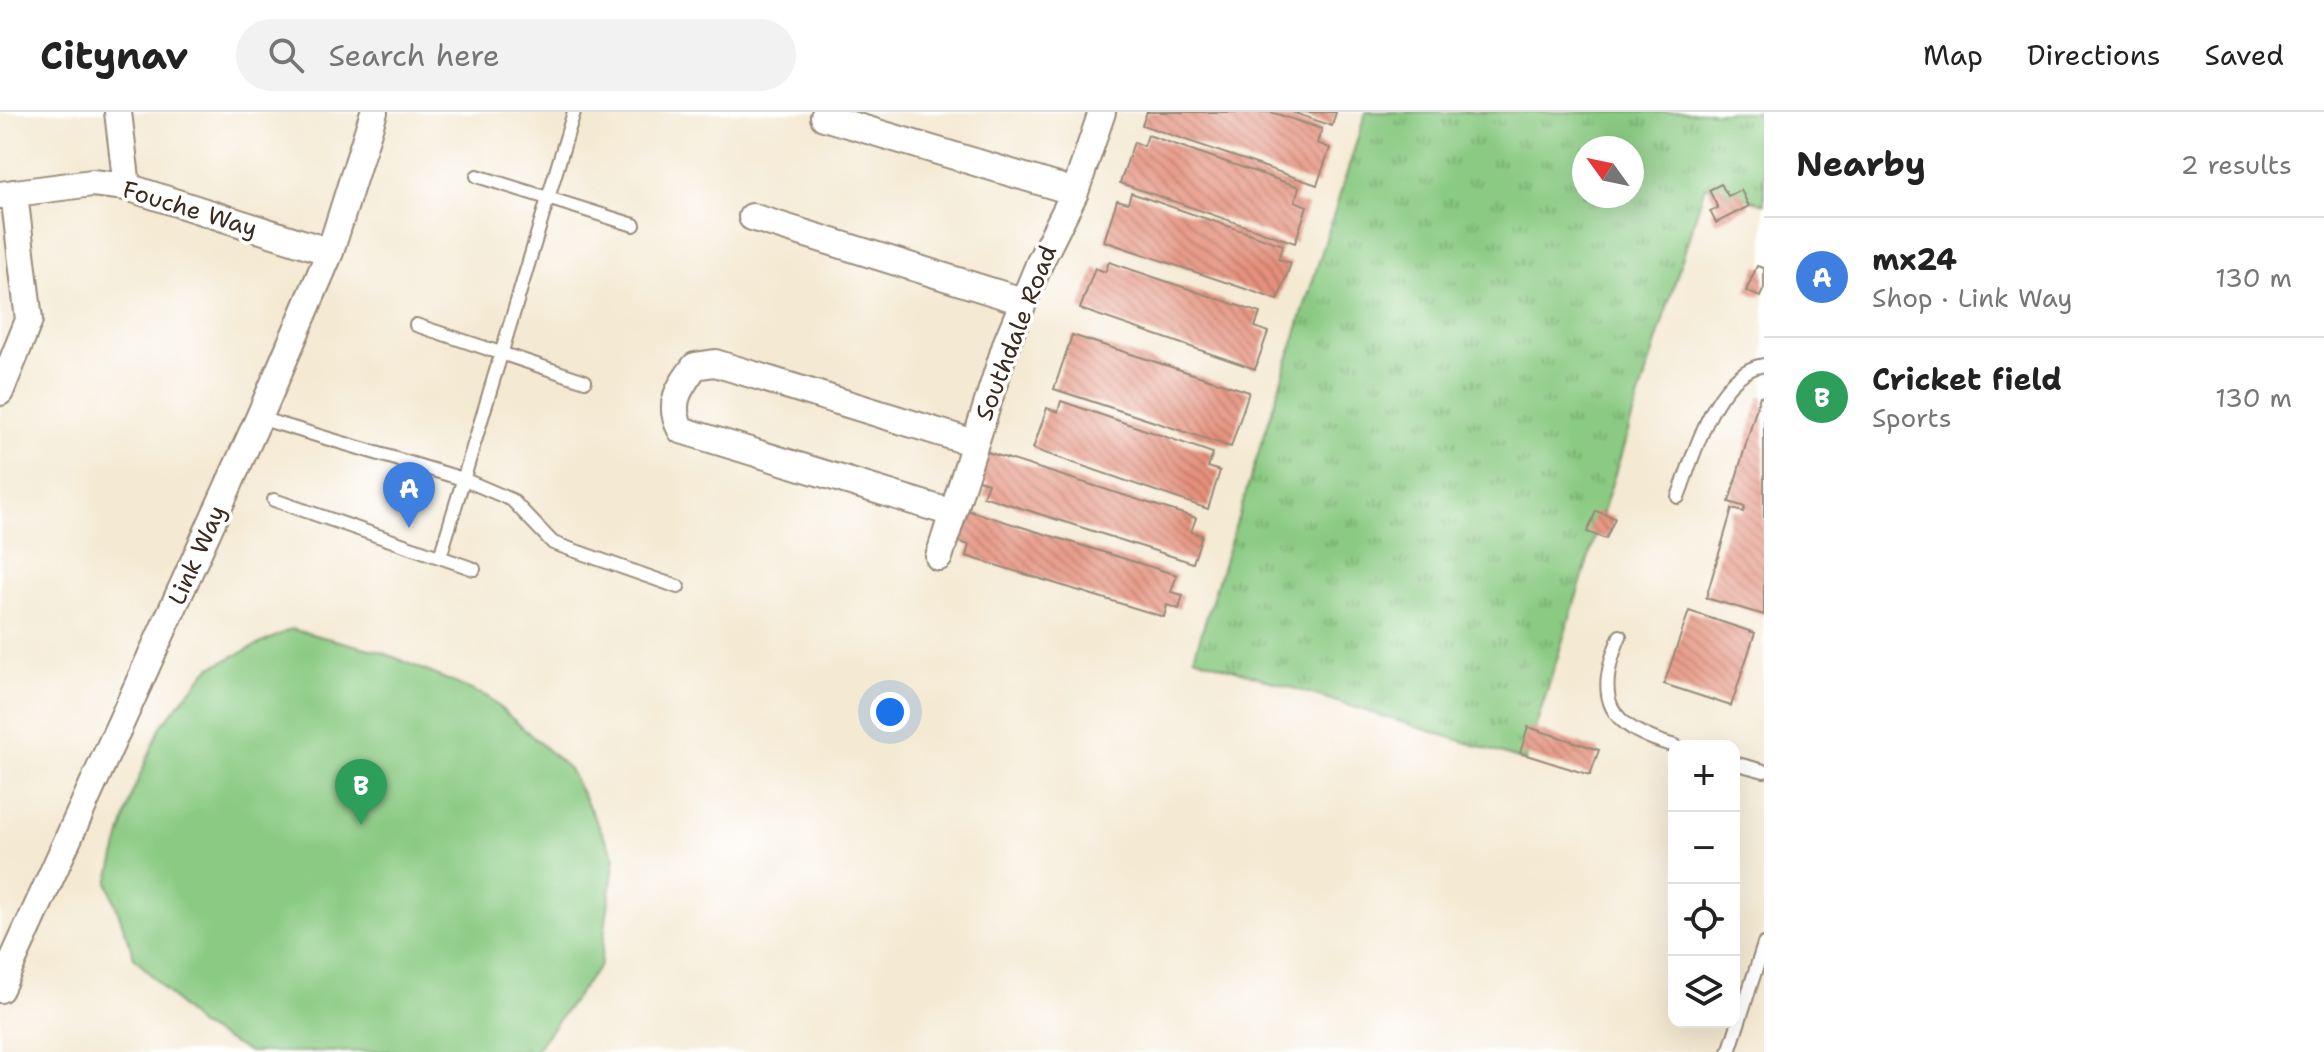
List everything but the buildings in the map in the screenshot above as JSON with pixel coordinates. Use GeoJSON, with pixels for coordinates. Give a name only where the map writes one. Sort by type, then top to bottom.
{"type":"FeatureCollection","features":[{"type":"Feature","properties":{"kind":"street"},"geometry":{"type":"LineString","coordinates":[[118,112],[127,187]]}},
{"type":"Feature","properties":{"kind":"street","name":"Link Way"},"geometry":{"type":"LineString","coordinates":[[0,989],[259,418],[330,252],[374,112]]}},
{"type":"Feature","properties":{"kind":"street","name":"Southdale Road"},"geometry":{"type":"LineString","coordinates":[[939,557],[1022,301],[1075,192],[1102,112]]}},
{"type":"Feature","properties":{"kind":"street"},"geometry":{"type":"LineString","coordinates":[[824,117],[1075,192]]}},
{"type":"Feature","properties":{"kind":"street","name":"Fouche Way"},"geometry":{"type":"LineString","coordinates":[[7,194],[92,183],[127,187],[330,252]]}},
{"type":"Feature","properties":{"kind":"street"},"geometry":{"type":"LineString","coordinates":[[0,392],[29,320],[7,194]]}},
{"type":"Feature","properties":{"kind":"street"},"geometry":{"type":"LineString","coordinates":[[752,217],[1022,301]]}},
{"type":"Feature","properties":{"kind":"street"},"geometry":{"type":"LineString","coordinates":[[952,513],[681,430],[674,417],[673,400],[695,366],[715,363],[974,443]]}},
{"type":"Feature","properties":{"kind":"lane"},"geometry":{"type":"LineString","coordinates":[[440,557],[574,112]]}},
{"type":"Feature","properties":{"kind":"lane"},"geometry":{"type":"LineString","coordinates":[[477,176],[634,225]]}},
{"type":"Feature","properties":{"kind":"lane"},"geometry":{"type":"LineString","coordinates":[[416,325],[585,381]]}},
{"type":"Feature","properties":{"kind":"lane"},"geometry":{"type":"LineString","coordinates":[[1678,497],[1713,408],[1734,380],[1764,365]]}},
{"type":"Feature","properties":{"kind":"lane"},"geometry":{"type":"LineString","coordinates":[[259,418],[463,479],[512,500],[553,543],[678,587]]}},
{"type":"Feature","properties":{"kind":"lane"},"geometry":{"type":"LineString","coordinates":[[274,500],[474,569]]}},
{"type":"Feature","properties":{"kind":"lane"},"geometry":{"type":"LineString","coordinates":[[1620,636],[1609,662],[1605,690],[1620,722],[1647,738],[1668,744]]}},
{"type":"Feature","properties":{"kind":"lane"},"geometry":{"type":"LineString","coordinates":[[1740,765],[1764,771]]}},
{"type":"Feature","properties":{"kind":"lane"},"geometry":{"type":"LineString","coordinates":[[1729,1052],[1764,944]]}},
{"type":"Feature","properties":{"kind":"green space"},"geometry":{"type":"Polygon","coordinates":[[[1366,112],[1764,112],[1764,204],[1705,186],[1525,761],[1194,657],[1366,112]]]}},
{"type":"Feature","properties":{"kind":"green space"},"geometry":{"type":"Polygon","coordinates":[[[291,629],[382,652],[488,697],[569,769],[615,857],[600,965],[535,1051],[249,1052],[198,1025],[134,957],[108,883],[132,794],[161,726],[209,668],[291,629]]]}},
{"type":"Feature","properties":{"kind":"place","name":"mx24"},"geometry":{"type":"Point","coordinates":[409,528]}},
{"type":"Feature","properties":{"kind":"place","name":"Cricket field"},"geometry":{"type":"Point","coordinates":[361,825]}}]}
